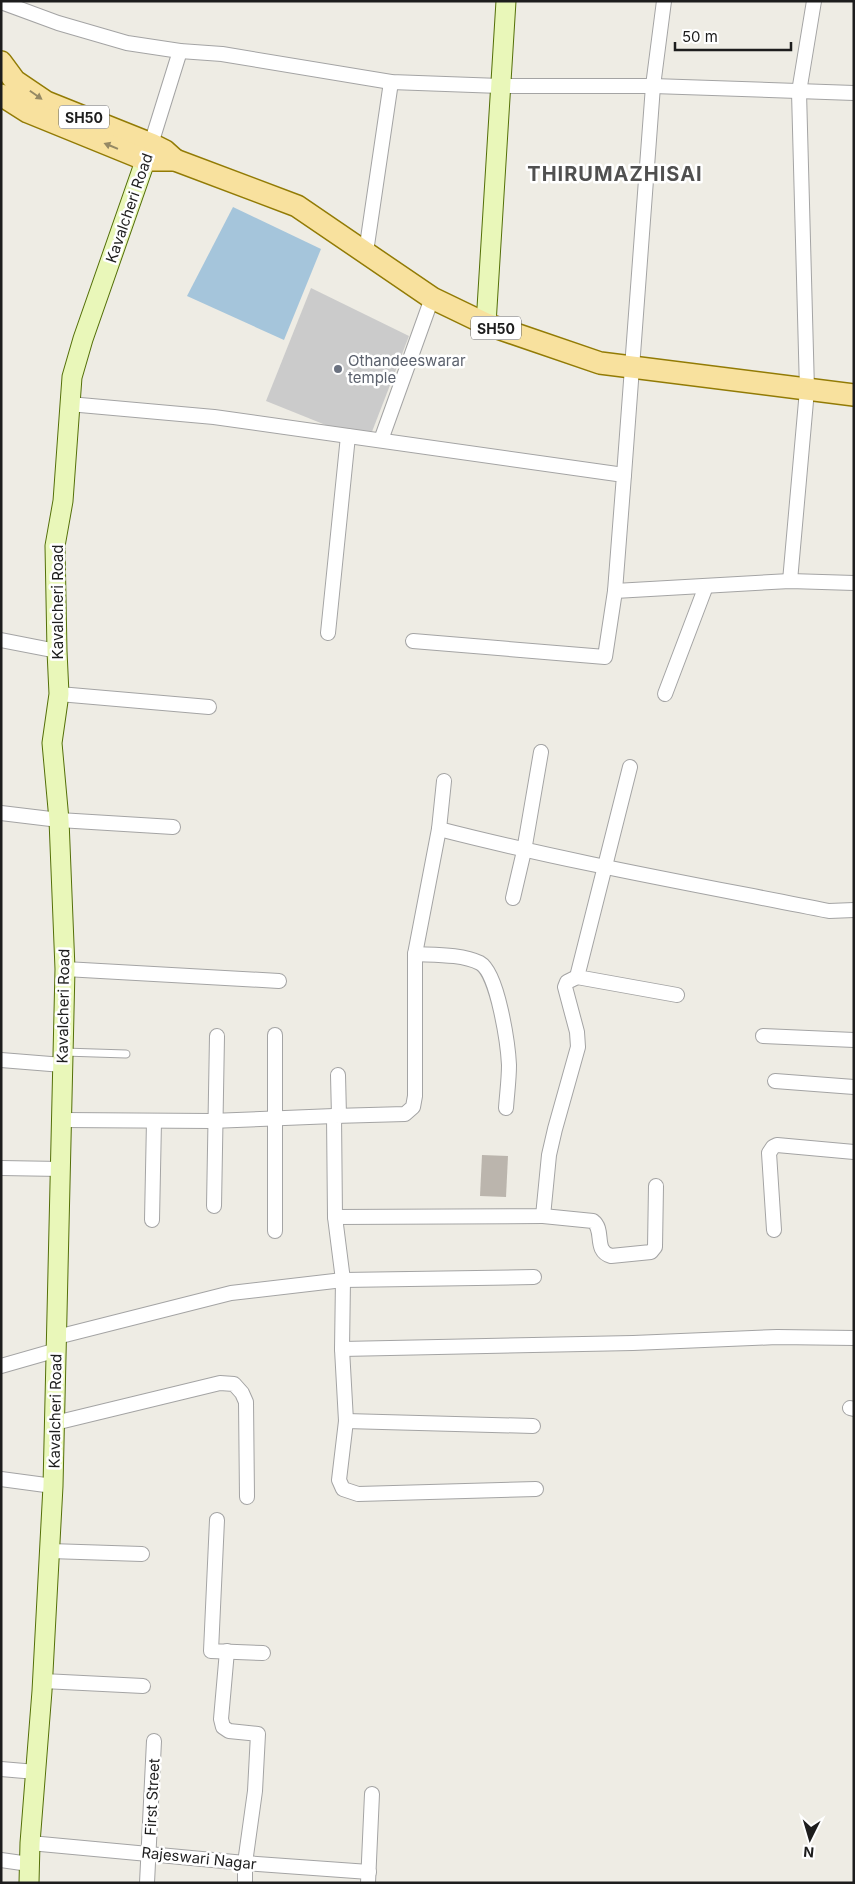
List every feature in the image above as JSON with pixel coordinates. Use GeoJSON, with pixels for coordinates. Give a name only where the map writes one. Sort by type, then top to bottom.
{"type":"FeatureCollection","features":[{"type":"Feature","properties":{"kind":"main road","name":"SH50"},"geometry":{"type":"LineString","coordinates":[[1,63],[15,81],[46,102],[149,152]]}},
{"type":"Feature","properties":{"kind":"main road","name":"SH50"},"geometry":{"type":"LineString","coordinates":[[1,95],[28,112],[175,160],[297,206],[432,298],[486,324],[600,363],[854,396]]}},
{"type":"Feature","properties":{"kind":"street"},"geometry":{"type":"LineString","coordinates":[[486,324],[506,1]]}},
{"type":"Feature","properties":{"kind":"street"},"geometry":{"type":"LineString","coordinates":[[413,641],[605,658],[615,591],[653,86],[664,1]]}},
{"type":"Feature","properties":{"kind":"street"},"geometry":{"type":"LineString","coordinates":[[790,581],[806,390],[799,92],[814,1]]}},
{"type":"Feature","properties":{"kind":"street"},"geometry":{"type":"LineString","coordinates":[[5,2],[58,23],[127,43],[180,51],[222,54],[392,82],[500,86],[653,86],[854,93]]}},
{"type":"Feature","properties":{"kind":"street"},"geometry":{"type":"LineString","coordinates":[[149,152],[180,51]]}},
{"type":"Feature","properties":{"kind":"street"},"geometry":{"type":"LineString","coordinates":[[366,252],[392,82]]}},
{"type":"Feature","properties":{"kind":"street","name":"Kavalcheri Road"},"geometry":{"type":"LineString","coordinates":[[29,1883],[30,1843],[43,1681],[53,1486],[65,969],[59,820],[52,743],[59,694],[56,651],[55,546],[63,501],[72,377],[82,339],[149,152]]}},
{"type":"Feature","properties":{"kind":"street"},"geometry":{"type":"LineString","coordinates":[[381,440],[432,298]]}},
{"type":"Feature","properties":{"kind":"street"},"geometry":{"type":"LineString","coordinates":[[69,404],[214,418],[624,475]]}},
{"type":"Feature","properties":{"kind":"street"},"geometry":{"type":"LineString","coordinates":[[328,633],[348,436]]}},
{"type":"Feature","properties":{"kind":"street"},"geometry":{"type":"LineString","coordinates":[[615,591],[790,581],[854,583]]}},
{"type":"Feature","properties":{"kind":"street"},"geometry":{"type":"LineString","coordinates":[[665,694],[706,586]]}},
{"type":"Feature","properties":{"kind":"street"},"geometry":{"type":"LineString","coordinates":[[1,640],[56,651]]}},
{"type":"Feature","properties":{"kind":"street"},"geometry":{"type":"LineString","coordinates":[[59,694],[209,707]]}},
{"type":"Feature","properties":{"kind":"street"},"geometry":{"type":"LineString","coordinates":[[513,898],[524,851],[541,752]]}},
{"type":"Feature","properties":{"kind":"street"},"geometry":{"type":"LineString","coordinates":[[577,977],[630,767]]}},
{"type":"Feature","properties":{"kind":"street"},"geometry":{"type":"LineString","coordinates":[[62,1120],[216,1121],[405,1114],[413,1107],[415,1096],[415,954],[439,829],[444,781]]}},
{"type":"Feature","properties":{"kind":"street"},"geometry":{"type":"LineString","coordinates":[[1,813],[59,820],[173,827]]}},
{"type":"Feature","properties":{"kind":"street"},"geometry":{"type":"LineString","coordinates":[[439,829],[524,851],[604,867],[829,910],[854,910]]}},
{"type":"Feature","properties":{"kind":"street"},"geometry":{"type":"LineString","coordinates":[[415,954],[473,960],[482,964],[489,972],[498,997],[506,1030],[509,1066],[506,1108]]}},
{"type":"Feature","properties":{"kind":"street"},"geometry":{"type":"LineString","coordinates":[[65,969],[279,981]]}},
{"type":"Feature","properties":{"kind":"street"},"geometry":{"type":"LineString","coordinates":[[543,1216],[549,1155],[554,1129],[578,1047],[577,1032],[565,987],[567,982],[577,977],[677,995]]}},
{"type":"Feature","properties":{"kind":"street"},"geometry":{"type":"LineString","coordinates":[[275,1035],[275,1231]]}},
{"type":"Feature","properties":{"kind":"street"},"geometry":{"type":"LineString","coordinates":[[214,1206],[217,1036]]}},
{"type":"Feature","properties":{"kind":"street"},"geometry":{"type":"LineString","coordinates":[[763,1036],[854,1040]]}},
{"type":"Feature","properties":{"kind":"street"},"geometry":{"type":"LineString","coordinates":[[1,1060],[63,1058]]}},
{"type":"Feature","properties":{"kind":"street"},"geometry":{"type":"LineString","coordinates":[[338,1075],[335,1216],[343,1280],[342,1349],[346,1421],[339,1480],[343,1489],[358,1494],[536,1490]]}},
{"type":"Feature","properties":{"kind":"street"},"geometry":{"type":"LineString","coordinates":[[775,1081],[854,1087]]}},
{"type":"Feature","properties":{"kind":"street"},"geometry":{"type":"LineString","coordinates":[[152,1220],[154,1121]]}},
{"type":"Feature","properties":{"kind":"street"},"geometry":{"type":"LineString","coordinates":[[774,1230],[770,1153],[772,1147],[777,1145],[854,1152]]}},
{"type":"Feature","properties":{"kind":"street"},"geometry":{"type":"LineString","coordinates":[[1,1168],[61,1169]]}},
{"type":"Feature","properties":{"kind":"street"},"geometry":{"type":"LineString","coordinates":[[335,1216],[543,1216],[593,1221],[598,1226],[601,1250],[610,1256],[651,1252],[655,1247],[656,1186]]}},
{"type":"Feature","properties":{"kind":"street"},"geometry":{"type":"LineString","coordinates":[[1,1366],[57,1344],[231,1293],[343,1280],[534,1277]]}},
{"type":"Feature","properties":{"kind":"street"},"geometry":{"type":"LineString","coordinates":[[342,1349],[633,1343],[777,1336],[854,1338]]}},
{"type":"Feature","properties":{"kind":"street"},"geometry":{"type":"LineString","coordinates":[[55,1424],[220,1383],[234,1384],[242,1392],[246,1402],[247,1497]]}},
{"type":"Feature","properties":{"kind":"street"},"geometry":{"type":"LineString","coordinates":[[346,1421],[533,1426]]}},
{"type":"Feature","properties":{"kind":"street"},"geometry":{"type":"LineString","coordinates":[[1,1479],[53,1486]]}},
{"type":"Feature","properties":{"kind":"street"},"geometry":{"type":"LineString","coordinates":[[216,1520],[211,1651],[263,1653]]}},
{"type":"Feature","properties":{"kind":"street"},"geometry":{"type":"LineString","coordinates":[[50,1551],[142,1554]]}},
{"type":"Feature","properties":{"kind":"street"},"geometry":{"type":"LineString","coordinates":[[227,1651],[220,1719],[223,1727],[229,1731],[258,1734],[255,1791],[245,1863],[245,1883]]}},
{"type":"Feature","properties":{"kind":"street"},"geometry":{"type":"LineString","coordinates":[[43,1681],[143,1686]]}},
{"type":"Feature","properties":{"kind":"street","name":"First Street"},"geometry":{"type":"LineString","coordinates":[[147,1883],[154,1741]]}},
{"type":"Feature","properties":{"kind":"street"},"geometry":{"type":"LineString","coordinates":[[1,1768],[36,1772]]}},
{"type":"Feature","properties":{"kind":"street"},"geometry":{"type":"LineString","coordinates":[[369,1877],[372,1794]]}},
{"type":"Feature","properties":{"kind":"street","name":"Rajeswari Nagar"},"geometry":{"type":"LineString","coordinates":[[30,1843],[149,1853],[369,1877]]}},
{"type":"Feature","properties":{"kind":"street"},"geometry":{"type":"LineString","coordinates":[[1,1860],[29,1864]]}},
{"type":"Feature","properties":{"kind":"lane"},"geometry":{"type":"LineString","coordinates":[[63,1058],[126,1054]]}},
{"type":"Feature","properties":{"kind":"shaded area","name":"Othandeeswarar temple"},"geometry":{"type":"Polygon","coordinates":[[[311,288],[409,336],[368,442],[266,401],[311,288]]]}},
{"type":"Feature","properties":{"kind":"water"},"geometry":{"type":"Polygon","coordinates":[[[233,207],[321,249],[284,340],[187,296],[233,207]]]}},
{"type":"Feature","properties":{"kind":"building"},"geometry":{"type":"Polygon","coordinates":[[[482,1155],[508,1156],[506,1197],[480,1196],[482,1155]]]}},
{"type":"Feature","properties":{"kind":"place","name":"Othandeeswarar temple"},"geometry":{"type":"Point","coordinates":[338,369]}},
{"type":"Feature","properties":{"kind":"district","name":"THIRUMAZHISAI"},"geometry":{"type":"Point","coordinates":[615,174]}}]}
